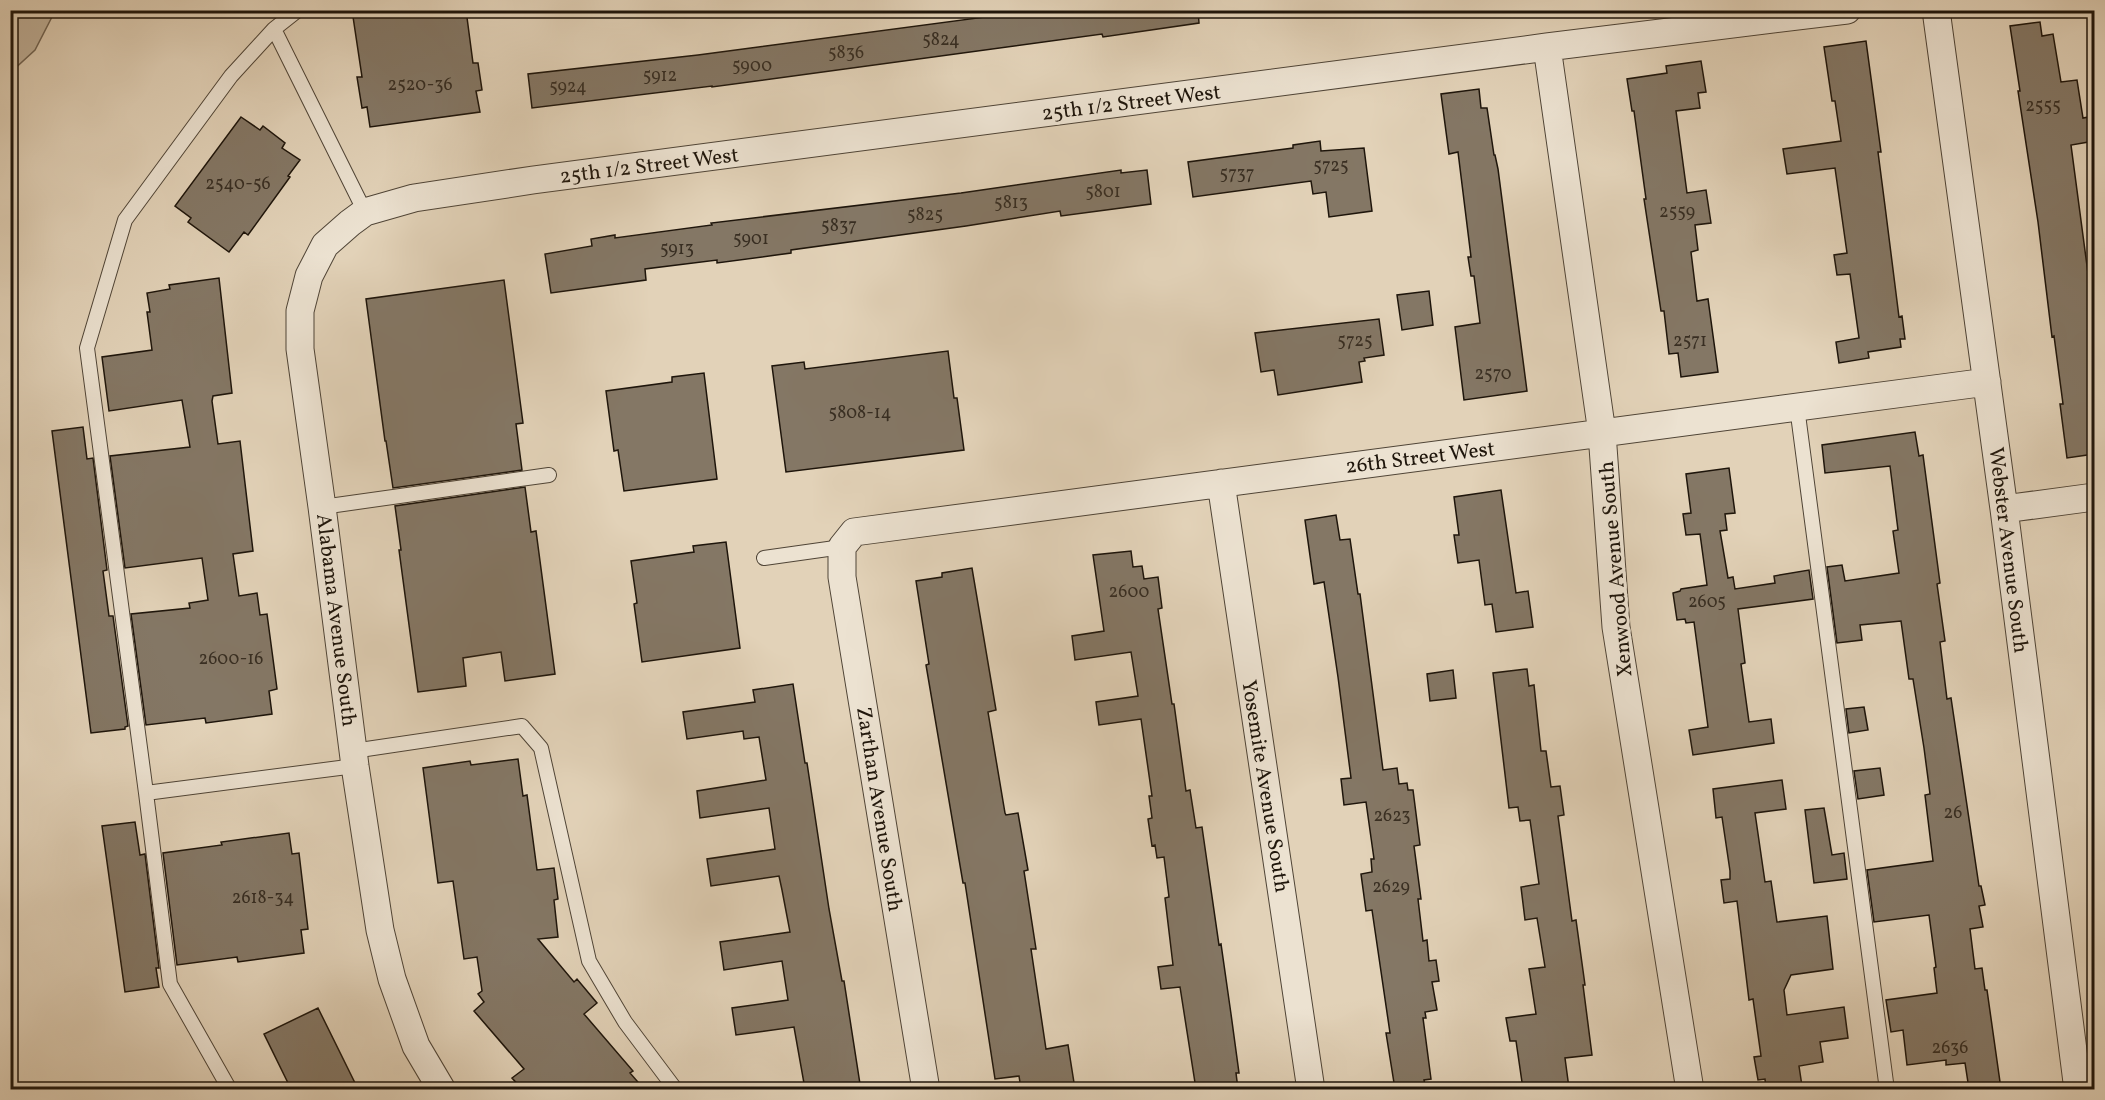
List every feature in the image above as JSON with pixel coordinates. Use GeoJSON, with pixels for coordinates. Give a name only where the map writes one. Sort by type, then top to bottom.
{"type":"FeatureCollection","features":[{"type":"Feature","properties":{"kind":"street","name":"25th 1/2 Street West"},"geometry":{"type":"LineString","coordinates":[[414,198],[1547,47],[1847,10]]}},
{"type":"Feature","properties":{"kind":"street","name":"Webster Avenue South"},"geometry":{"type":"LineString","coordinates":[[1936,10],[2004,509],[2078,1089]]}},
{"type":"Feature","properties":{"kind":"street","name":"Xenwood Avenue South"},"geometry":{"type":"LineString","coordinates":[[1547,47],[1602,433],[1616,627],[1690,1089]]}},
{"type":"Feature","properties":{"kind":"street","name":"Alabama Avenue South"},"geometry":{"type":"LineString","coordinates":[[414,198],[365,212],[326,245],[309,276],[300,311],[300,349],[354,758],[380,930],[392,980],[416,1046],[442,1089]]}},
{"type":"Feature","properties":{"kind":"street","name":"26th Street West"},"geometry":{"type":"LineString","coordinates":[[848,540],[1221,483],[1987,382]]}},
{"type":"Feature","properties":{"kind":"street","name":"Yosemite Avenue South"},"geometry":{"type":"LineString","coordinates":[[1221,483],[1311,1089]]}},
{"type":"Feature","properties":{"kind":"street"},"geometry":{"type":"LineString","coordinates":[[2004,509],[2094,497]]}},
{"type":"Feature","properties":{"kind":"street","name":"Zarthan Avenue South"},"geometry":{"type":"LineString","coordinates":[[848,540],[842,577],[926,1089]]}},
{"type":"Feature","properties":{"kind":"lane"},"geometry":{"type":"LineString","coordinates":[[230,1089],[170,984],[87,348],[125,220],[231,76],[274,29],[298,10]]}},
{"type":"Feature","properties":{"kind":"lane"},"geometry":{"type":"LineString","coordinates":[[274,29],[365,212]]}},
{"type":"Feature","properties":{"kind":"lane"},"geometry":{"type":"LineString","coordinates":[[1797,407],[1887,1089]]}},
{"type":"Feature","properties":{"kind":"lane"},"geometry":{"type":"LineString","coordinates":[[322,507],[549,475]]}},
{"type":"Feature","properties":{"kind":"lane"},"geometry":{"type":"LineString","coordinates":[[764,558],[848,540]]}},
{"type":"Feature","properties":{"kind":"lane"},"geometry":{"type":"LineString","coordinates":[[146,793],[354,758],[522,726],[541,748],[589,961],[624,1022],[676,1089]]}},
{"type":"Feature","properties":{"kind":"shaded area"},"geometry":{"type":"Polygon","coordinates":[[[11,10],[55,11],[35,50],[11,72],[11,10]]]}},
{"type":"Feature","properties":{"kind":"building"},"geometry":{"type":"Polygon","coordinates":[[[352,10],[466,10],[473,63],[478,63],[482,90],[476,91],[480,112],[370,127],[367,107],[362,108],[357,77],[362,77],[352,10]]]}},
{"type":"Feature","properties":{"kind":"building"},"geometry":{"type":"Polygon","coordinates":[[[1007,10],[1198,10],[1199,23],[712,87],[532,108],[528,74],[698,55],[993,16],[992,13],[1007,10]]]}},
{"type":"Feature","properties":{"kind":"building"},"geometry":{"type":"Polygon","coordinates":[[[2040,22],[2042,36],[2053,34],[2061,82],[2077,80],[2083,118],[2094,116],[2094,141],[2071,145],[2091,296],[2094,296],[2094,454],[2067,458],[2060,404],[2063,404],[2010,26],[2040,22]]]}},
{"type":"Feature","properties":{"kind":"building"},"geometry":{"type":"Polygon","coordinates":[[[1866,41],[1899,317],[1902,316],[1905,339],[1900,339],[1901,347],[1868,352],[1869,358],[1839,363],[1836,342],[1859,338],[1850,274],[1837,275],[1834,255],[1847,253],[1835,168],[1787,174],[1783,149],[1841,141],[1824,47],[1866,41]]]}},
{"type":"Feature","properties":{"kind":"building"},"geometry":{"type":"Polygon","coordinates":[[[1701,61],[1706,92],[1698,93],[1700,108],[1676,111],[1687,193],[1706,190],[1711,223],[1695,225],[1698,250],[1691,252],[1697,301],[1708,299],[1718,372],[1681,377],[1678,353],[1669,354],[1664,311],[1661,311],[1644,199],[1646,199],[1634,111],[1632,111],[1627,79],[1667,73],[1666,66],[1701,61]]]}},
{"type":"Feature","properties":{"kind":"building"},"geometry":{"type":"Polygon","coordinates":[[[1479,89],[1481,108],[1487,108],[1498,169],[1527,391],[1464,400],[1455,327],[1480,323],[1474,276],[1471,276],[1468,257],[1471,257],[1458,152],[1449,154],[1441,94],[1479,89]]]}},
{"type":"Feature","properties":{"kind":"building"},"geometry":{"type":"Polygon","coordinates":[[[241,117],[260,130],[263,126],[285,143],[282,148],[300,160],[248,235],[244,232],[229,252],[188,222],[191,218],[175,206],[241,117]]]}},
{"type":"Feature","properties":{"kind":"building"},"geometry":{"type":"Polygon","coordinates":[[[1320,141],[1321,151],[1364,148],[1372,211],[1329,217],[1326,192],[1313,194],[1311,181],[1193,197],[1188,162],[1293,148],[1293,145],[1320,141]]]}},
{"type":"Feature","properties":{"kind":"building"},"geometry":{"type":"Polygon","coordinates":[[[1121,170],[1121,173],[1147,170],[1151,204],[1061,216],[1060,211],[791,250],[791,253],[717,263],[717,260],[645,269],[646,280],[551,293],[545,254],[592,246],[591,239],[615,235],[615,238],[712,225],[711,223],[961,193],[1121,170]]]}},
{"type":"Feature","properties":{"kind":"building"},"geometry":{"type":"Polygon","coordinates":[[[219,278],[232,393],[213,396],[212,401],[218,444],[240,441],[253,551],[233,554],[239,596],[257,593],[260,615],[267,614],[277,689],[269,691],[272,714],[206,723],[205,718],[146,725],[131,614],[190,608],[189,603],[208,600],[202,558],[125,568],[110,456],[190,447],[182,400],[109,411],[102,357],[152,350],[147,293],[170,289],[169,285],[219,278]]]}},
{"type":"Feature","properties":{"kind":"building"},"geometry":{"type":"Polygon","coordinates":[[[504,280],[523,423],[516,424],[522,470],[393,488],[366,299],[504,280]]]}},
{"type":"Feature","properties":{"kind":"building"},"geometry":{"type":"Polygon","coordinates":[[[1429,291],[1433,325],[1402,330],[1397,295],[1429,291]]]}},
{"type":"Feature","properties":{"kind":"building"},"geometry":{"type":"Polygon","coordinates":[[[1379,319],[1384,355],[1364,358],[1365,361],[1359,362],[1362,382],[1278,395],[1274,370],[1261,372],[1255,333],[1379,319]]]}},
{"type":"Feature","properties":{"kind":"building"},"geometry":{"type":"Polygon","coordinates":[[[948,351],[964,450],[786,472],[772,366],[804,362],[805,369],[948,351]]]}},
{"type":"Feature","properties":{"kind":"building"},"geometry":{"type":"Polygon","coordinates":[[[704,373],[717,479],[624,491],[618,450],[614,451],[606,391],[672,382],[672,377],[704,373]]]}},
{"type":"Feature","properties":{"kind":"building"},"geometry":{"type":"Polygon","coordinates":[[[83,427],[87,459],[93,458],[107,570],[103,571],[109,616],[113,616],[128,726],[125,729],[91,733],[52,431],[83,427]]]}},
{"type":"Feature","properties":{"kind":"building"},"geometry":{"type":"Polygon","coordinates":[[[1915,432],[1919,456],[1923,455],[1940,583],[1937,584],[1945,641],[1940,642],[1947,699],[1951,698],[1979,886],[1981,886],[1985,905],[1979,906],[1983,927],[1970,929],[1975,969],[1982,968],[1985,990],[1987,990],[2001,1089],[1969,1089],[1965,1063],[1946,1065],[1946,1060],[1907,1065],[1903,1030],[1891,1032],[1886,1000],[1937,993],[1929,915],[1874,922],[1867,870],[1933,861],[1925,795],[1930,794],[1924,748],[1913,679],[1909,679],[1901,621],[1860,625],[1862,640],[1837,643],[1827,567],[1842,565],[1845,581],[1899,573],[1893,531],[1898,530],[1890,466],[1825,473],[1822,445],[1915,432]]]}},
{"type":"Feature","properties":{"kind":"building"},"geometry":{"type":"Polygon","coordinates":[[[1729,468],[1735,513],[1725,514],[1727,530],[1720,531],[1728,578],[1733,577],[1735,589],[1775,583],[1774,576],[1809,570],[1813,599],[1738,609],[1745,663],[1741,664],[1749,722],[1771,719],[1774,743],[1693,755],[1689,730],[1708,727],[1694,622],[1686,623],[1685,619],[1677,620],[1673,593],[1681,589],[1707,585],[1700,534],[1686,535],[1683,514],[1691,513],[1686,474],[1729,468]]]}},
{"type":"Feature","properties":{"kind":"building"},"geometry":{"type":"Polygon","coordinates":[[[525,487],[531,532],[536,531],[555,674],[505,681],[501,652],[463,658],[466,686],[418,692],[395,506],[525,487]]]}},
{"type":"Feature","properties":{"kind":"building"},"geometry":{"type":"Polygon","coordinates":[[[1501,490],[1516,593],[1528,591],[1533,627],[1496,632],[1492,604],[1485,605],[1479,560],[1458,563],[1454,535],[1459,535],[1454,497],[1501,490]]]}},
{"type":"Feature","properties":{"kind":"building"},"geometry":{"type":"Polygon","coordinates":[[[1336,515],[1340,540],[1350,539],[1358,594],[1360,594],[1383,770],[1397,768],[1399,784],[1407,783],[1408,790],[1413,790],[1420,845],[1414,846],[1421,899],[1418,899],[1423,941],[1427,940],[1429,961],[1436,960],[1439,981],[1432,982],[1437,1010],[1425,1012],[1426,1018],[1423,1018],[1431,1079],[1424,1080],[1426,1089],[1395,1089],[1386,1033],[1390,1033],[1372,910],[1366,911],[1361,874],[1372,872],[1371,859],[1374,859],[1366,802],[1344,805],[1341,779],[1351,778],[1338,677],[1324,582],[1314,584],[1305,520],[1336,515]]]}},
{"type":"Feature","properties":{"kind":"building"},"geometry":{"type":"Polygon","coordinates":[[[726,542],[740,648],[642,662],[631,561],[694,552],[693,546],[726,542]]]}},
{"type":"Feature","properties":{"kind":"building"},"geometry":{"type":"Polygon","coordinates":[[[1131,551],[1133,567],[1142,566],[1144,579],[1158,577],[1162,608],[1158,609],[1172,704],[1174,704],[1186,791],[1190,790],[1196,828],[1202,827],[1231,1014],[1239,1073],[1236,1073],[1238,1089],[1196,1089],[1180,987],[1161,989],[1158,967],[1173,965],[1165,898],[1169,897],[1164,857],[1157,858],[1155,845],[1152,846],[1148,819],[1152,818],[1149,796],[1152,796],[1141,719],[1099,725],[1096,702],[1138,696],[1131,652],[1075,660],[1072,636],[1104,631],[1093,555],[1131,551]]]}},
{"type":"Feature","properties":{"kind":"building"},"geometry":{"type":"Polygon","coordinates":[[[972,568],[996,710],[988,712],[1005,813],[1006,815],[1018,813],[1028,870],[1024,871],[1036,949],[1031,949],[1046,1049],[1068,1045],[1075,1089],[1021,1089],[1019,1076],[995,1079],[965,883],[963,883],[926,665],[929,664],[916,581],[942,577],[942,573],[972,568]]]}},
{"type":"Feature","properties":{"kind":"building"},"geometry":{"type":"Polygon","coordinates":[[[1527,669],[1529,686],[1534,685],[1541,751],[1546,751],[1551,787],[1560,786],[1564,815],[1558,816],[1572,921],[1576,920],[1592,1055],[1565,1058],[1569,1088],[1558,1089],[1523,1089],[1516,1041],[1510,1041],[1506,1018],[1536,1014],[1529,969],[1545,967],[1537,918],[1525,920],[1521,887],[1539,884],[1530,820],[1520,821],[1518,807],[1509,808],[1493,673],[1527,669]]]}},
{"type":"Feature","properties":{"kind":"building"},"geometry":{"type":"Polygon","coordinates":[[[1453,670],[1456,698],[1430,701],[1427,674],[1453,670]]]}},
{"type":"Feature","properties":{"kind":"building"},"geometry":{"type":"Polygon","coordinates":[[[793,684],[829,909],[842,981],[844,981],[859,1089],[805,1089],[794,1027],[736,1035],[732,1008],[788,1000],[782,961],[724,970],[720,942],[790,932],[779,876],[711,886],[707,859],[775,849],[769,808],[700,818],[697,791],[766,780],[759,737],[744,739],[743,731],[687,739],[683,712],[755,702],[753,690],[793,684]]]}},
{"type":"Feature","properties":{"kind":"building"},"geometry":{"type":"Polygon","coordinates":[[[1864,707],[1868,730],[1849,733],[1846,709],[1864,707]]]}},
{"type":"Feature","properties":{"kind":"building"},"geometry":{"type":"Polygon","coordinates":[[[518,759],[523,796],[527,795],[537,870],[554,868],[558,899],[554,900],[558,937],[538,939],[574,982],[577,979],[597,1003],[584,1014],[633,1071],[630,1073],[644,1089],[522,1089],[512,1078],[524,1069],[474,1011],[484,1002],[478,994],[482,991],[477,957],[464,959],[453,881],[438,883],[423,768],[470,761],[471,765],[518,759]]]}},
{"type":"Feature","properties":{"kind":"building"},"geometry":{"type":"Polygon","coordinates":[[[1880,768],[1884,795],[1858,799],[1854,771],[1880,768]]]}},
{"type":"Feature","properties":{"kind":"building"},"geometry":{"type":"Polygon","coordinates":[[[1782,780],[1786,809],[1755,813],[1765,882],[1771,881],[1777,922],[1827,916],[1833,969],[1791,975],[1784,990],[1787,1015],[1844,1007],[1848,1038],[1820,1042],[1823,1062],[1799,1066],[1802,1086],[1766,1089],[1765,1079],[1758,1080],[1754,1057],[1761,1056],[1753,999],[1749,1000],[1737,901],[1724,903],[1721,880],[1730,879],[1730,871],[1722,817],[1716,818],[1713,789],[1782,780]]]}},
{"type":"Feature","properties":{"kind":"building"},"geometry":{"type":"Polygon","coordinates":[[[1824,808],[1832,855],[1844,853],[1847,879],[1814,883],[1805,810],[1824,808]]]}},
{"type":"Feature","properties":{"kind":"building"},"geometry":{"type":"Polygon","coordinates":[[[135,822],[140,855],[145,854],[159,968],[156,968],[159,987],[125,992],[102,826],[135,822]]]}},
{"type":"Feature","properties":{"kind":"building"},"geometry":{"type":"Polygon","coordinates":[[[289,833],[292,854],[299,853],[308,929],[301,930],[304,953],[238,962],[237,957],[177,965],[163,853],[289,833]]]}},
{"type":"Feature","properties":{"kind":"building"},"geometry":{"type":"Polygon","coordinates":[[[318,1008],[358,1089],[291,1089],[264,1034],[318,1008]]]}}]}
